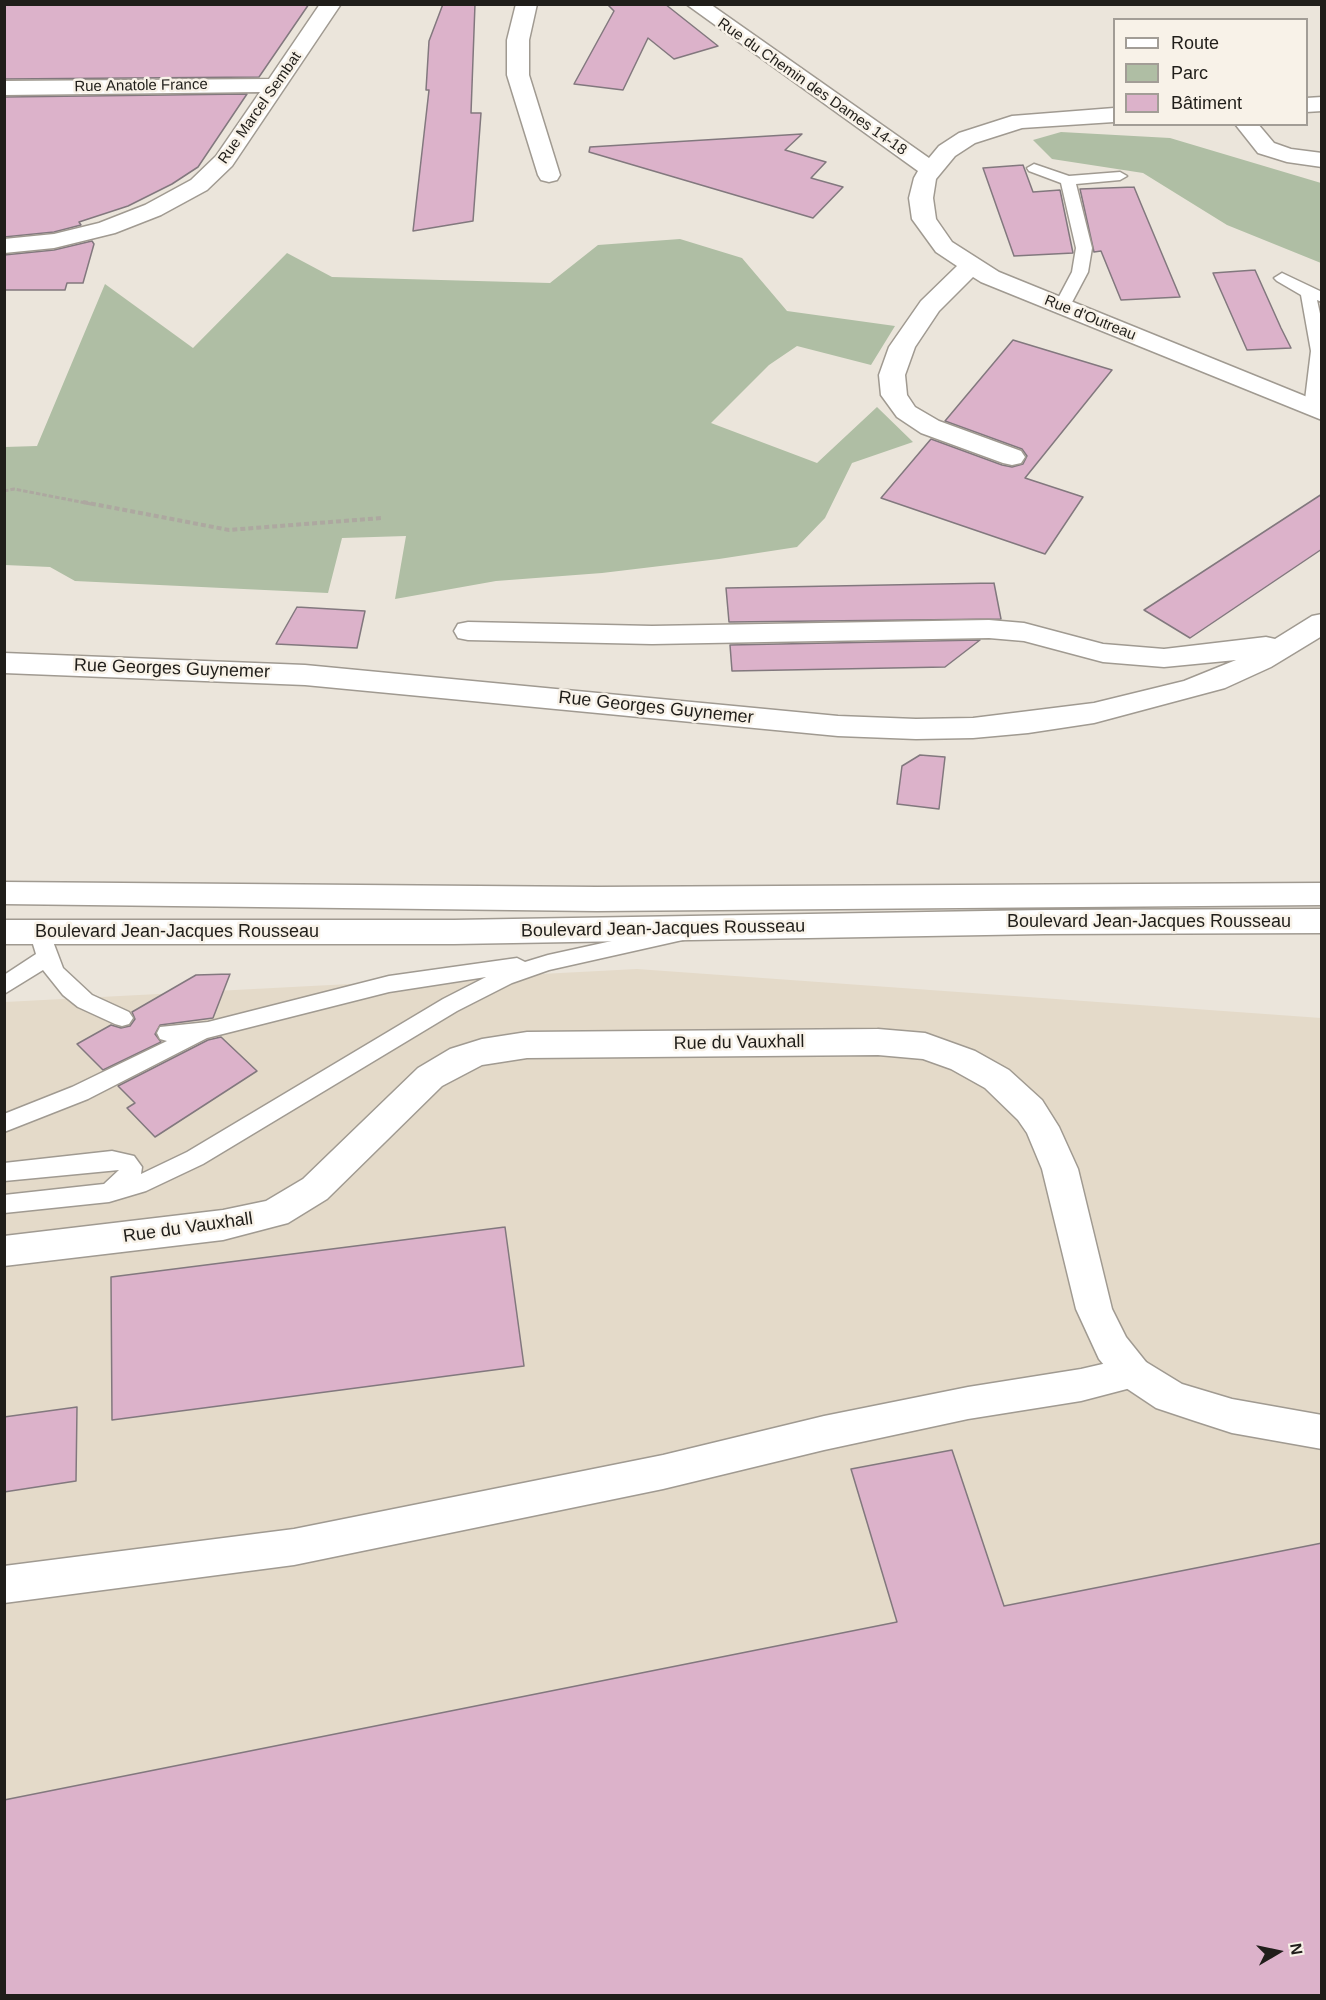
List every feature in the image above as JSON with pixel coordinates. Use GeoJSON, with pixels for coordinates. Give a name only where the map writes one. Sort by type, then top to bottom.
{"type":"FeatureCollection","features":[{"type":"Feature","properties":{"kind":"street","name":"Rue Marcel Sembat"},"geometry":{"type":"LineString","coordinates":[[4,246],[72,237],[124,222],[173,201],[199,185],[218,170],[331,4]]}},
{"type":"Feature","properties":{"kind":"street"},"geometry":{"type":"LineString","coordinates":[[527,4],[518,40],[518,75],[549,175]]}},
{"type":"Feature","properties":{"kind":"street","name":"Rue du Chemin des Dames 14-18"},"geometry":{"type":"LineString","coordinates":[[696,4],[930,169]]}},
{"type":"Feature","properties":{"kind":"street","name":"Rue Anatole France"},"geometry":{"type":"LineString","coordinates":[[4,87],[277,85]]}},
{"type":"Feature","properties":{"kind":"street"},"geometry":{"type":"LineString","coordinates":[[930,169],[947,151],[967,138],[1006,124],[1053,117],[1113,115]]}},
{"type":"Feature","properties":{"kind":"street"},"geometry":{"type":"LineString","coordinates":[[1248,126],[1266,148],[1287,155],[1322,160]]}},
{"type":"Feature","properties":{"kind":"street","name":"Rue d'Outreau"},"geometry":{"type":"LineString","coordinates":[[930,169],[921,187],[924,219],[944,247],[970,266],[990,277],[1317,410]]}},
{"type":"Feature","properties":{"kind":"street"},"geometry":{"type":"LineString","coordinates":[[970,266],[930,306],[902,347],[892,375],[894,395],[906,412],[930,427],[1012,457]]}},
{"type":"Feature","properties":{"kind":"street","name":"Rue Georges Guynemer"},"geometry":{"type":"LineString","coordinates":[[4,663],[305,675],[838,726],[928,729],[1000,727],[1062,719],[1130,705],[1215,681],[1253,664],[1322,623]]}},
{"type":"Feature","properties":{"kind":"street","name":"Rue Georges Guynemer"},"geometry":{"type":"LineString","coordinates":[[468,631],[652,635],[988,629],[1024,632],[1103,653],[1164,658],[1214,654],[1294,641]]}},
{"type":"Feature","properties":{"kind":"street","name":"Boulevard Jean-Jacques Rousseau"},"geometry":{"type":"LineString","coordinates":[[4,893],[563,899],[1322,894]]}},
{"type":"Feature","properties":{"kind":"street","name":"Boulevard Jean-Jacques Rousseau"},"geometry":{"type":"LineString","coordinates":[[4,932],[43,944],[422,932],[1056,922],[1322,921]]}},
{"type":"Feature","properties":{"kind":"street","name":"Rue du Vauxhall"},"geometry":{"type":"LineString","coordinates":[[4,1251],[223,1226],[275,1213],[315,1189],[430,1077],[462,1058],[482,1052],[527,1045],[878,1042],[925,1046],[963,1060],[997,1079],[1030,1110],[1042,1127],[1060,1169],[1094,1309],[1112,1348],[1133,1373],[1169,1396],[1195,1405],[1232,1416],[1322,1432]]}},
{"type":"Feature","properties":{"kind":"street"},"geometry":{"type":"LineString","coordinates":[[4,1585],[283,1548],[394,1528],[663,1472],[824,1433],[968,1403],[1081,1385],[1133,1373]]}},
{"type":"Feature","properties":{"kind":"lane"},"geometry":{"type":"LineString","coordinates":[[1034,168],[1068,180],[1120,176]]}},
{"type":"Feature","properties":{"kind":"lane"},"geometry":{"type":"LineString","coordinates":[[1062,306],[1080,272],[1084,248],[1068,180]]}},
{"type":"Feature","properties":{"kind":"lane"},"geometry":{"type":"LineString","coordinates":[[1282,278],[1315,295],[1319,351],[1317,410]]}},
{"type":"Feature","properties":{"kind":"lane"},"geometry":{"type":"LineString","coordinates":[[4,1204],[109,1193],[138,1185],[165,1174],[450,1005],[505,976],[548,963],[706,928]]}},
{"type":"Feature","properties":{"kind":"lane"},"geometry":{"type":"LineString","coordinates":[[4,986],[43,944],[55,972],[70,989],[85,1001],[122,1018]]}},
{"type":"Feature","properties":{"kind":"lane"},"geometry":{"type":"LineString","coordinates":[[168,1033],[208,1030],[389,984],[485,969],[548,963]]}},
{"type":"Feature","properties":{"kind":"lane"},"geometry":{"type":"LineString","coordinates":[[4,1124],[80,1093],[208,1030]]}},
{"type":"Feature","properties":{"kind":"lane"},"geometry":{"type":"LineString","coordinates":[[4,1172],[112,1161],[126,1162],[131,1167],[129,1176],[109,1193]]}},
{"type":"Feature","properties":{"kind":"path"},"geometry":{"type":"LineString","coordinates":[[4,491],[14,489],[229,530],[382,518]]}},
{"type":"Feature","properties":{"kind":"shaded area"},"geometry":{"type":"Polygon","coordinates":[[[637,969],[1321,1018],[1321,1995],[5,1996],[5,1002],[637,969]]]}},
{"type":"Feature","properties":{"kind":"green space"},"geometry":{"type":"Polygon","coordinates":[[[1061,132],[1170,138],[1321,183],[1321,263],[1227,225],[1143,173],[1052,159],[1033,140],[1061,132]]]}},
{"type":"Feature","properties":{"kind":"green space"},"geometry":{"type":"Polygon","coordinates":[[[680,239],[742,258],[787,311],[895,326],[871,365],[797,346],[769,365],[711,423],[817,463],[877,407],[913,442],[852,463],[825,518],[797,547],[602,573],[496,581],[395,599],[406,536],[342,538],[328,593],[75,581],[50,567],[5,565],[5,447],[37,446],[105,284],[193,348],[287,253],[332,277],[550,283],[598,245],[680,239]]]}},
{"type":"Feature","properties":{"kind":"building"},"geometry":{"type":"Polygon","coordinates":[[[4,4],[309,4],[259,77],[4,79],[4,4]]]}},
{"type":"Feature","properties":{"kind":"building"},"geometry":{"type":"Polygon","coordinates":[[[443,4],[475,4],[471,113],[481,113],[473,221],[413,231],[429,90],[426,90],[429,41],[443,4]]]}},
{"type":"Feature","properties":{"kind":"building"},"geometry":{"type":"Polygon","coordinates":[[[607,4],[665,4],[718,46],[674,59],[648,38],[623,90],[574,84],[614,11],[607,4]]]}},
{"type":"Feature","properties":{"kind":"building"},"geometry":{"type":"Polygon","coordinates":[[[247,94],[198,167],[172,184],[128,206],[79,222],[81,225],[54,232],[4,237],[4,97],[247,94]]]}},
{"type":"Feature","properties":{"kind":"building"},"geometry":{"type":"Polygon","coordinates":[[[802,134],[785,150],[826,162],[811,178],[843,187],[813,218],[589,152],[590,147],[802,134]]]}},
{"type":"Feature","properties":{"kind":"building"},"geometry":{"type":"Polygon","coordinates":[[[1023,165],[1033,192],[1060,190],[1073,253],[1014,256],[983,168],[1023,165]]]}},
{"type":"Feature","properties":{"kind":"building"},"geometry":{"type":"Polygon","coordinates":[[[1134,187],[1180,297],[1121,300],[1101,251],[1094,252],[1080,189],[1134,187]]]}},
{"type":"Feature","properties":{"kind":"building"},"geometry":{"type":"Polygon","coordinates":[[[92,241],[94,244],[83,283],[67,283],[65,290],[4,290],[4,255],[54,250],[92,241]]]}},
{"type":"Feature","properties":{"kind":"building"},"geometry":{"type":"Polygon","coordinates":[[[1255,270],[1291,348],[1247,350],[1213,273],[1255,270]]]}},
{"type":"Feature","properties":{"kind":"building"},"geometry":{"type":"Polygon","coordinates":[[[1013,340],[1112,370],[1025,478],[1083,497],[1045,554],[881,498],[931,439],[1002,465],[1012,467],[1023,464],[1027,456],[1022,449],[945,421],[1013,340]]]}},
{"type":"Feature","properties":{"kind":"building"},"geometry":{"type":"Polygon","coordinates":[[[1322,494],[1322,549],[1190,638],[1144,610],[1322,494]]]}},
{"type":"Feature","properties":{"kind":"building"},"geometry":{"type":"Polygon","coordinates":[[[994,583],[1001,619],[729,622],[726,588],[994,583]]]}},
{"type":"Feature","properties":{"kind":"building"},"geometry":{"type":"Polygon","coordinates":[[[297,607],[365,611],[357,648],[276,644],[297,607]]]}},
{"type":"Feature","properties":{"kind":"building"},"geometry":{"type":"Polygon","coordinates":[[[980,640],[945,667],[732,671],[730,645],[980,640]]]}},
{"type":"Feature","properties":{"kind":"building"},"geometry":{"type":"Polygon","coordinates":[[[920,755],[945,757],[939,809],[897,804],[902,766],[920,755]]]}},
{"type":"Feature","properties":{"kind":"building"},"geometry":{"type":"Polygon","coordinates":[[[230,974],[213,1018],[160,1025],[155,1034],[161,1042],[103,1070],[77,1044],[111,1025],[121,1028],[130,1026],[135,1019],[132,1012],[196,975],[230,974]]]}},
{"type":"Feature","properties":{"kind":"building"},"geometry":{"type":"Polygon","coordinates":[[[221,1037],[257,1071],[155,1137],[127,1108],[135,1103],[118,1086],[208,1040],[221,1037]]]}},
{"type":"Feature","properties":{"kind":"building"},"geometry":{"type":"Polygon","coordinates":[[[505,1227],[524,1366],[112,1420],[111,1277],[505,1227]]]}},
{"type":"Feature","properties":{"kind":"building"},"geometry":{"type":"Polygon","coordinates":[[[77,1407],[76,1481],[4,1492],[4,1417],[77,1407]]]}},
{"type":"Feature","properties":{"kind":"building"},"geometry":{"type":"Polygon","coordinates":[[[952,1450],[1004,1606],[1322,1543],[1322,1995],[4,1995],[4,1800],[897,1622],[851,1469],[952,1450]]]}}]}
